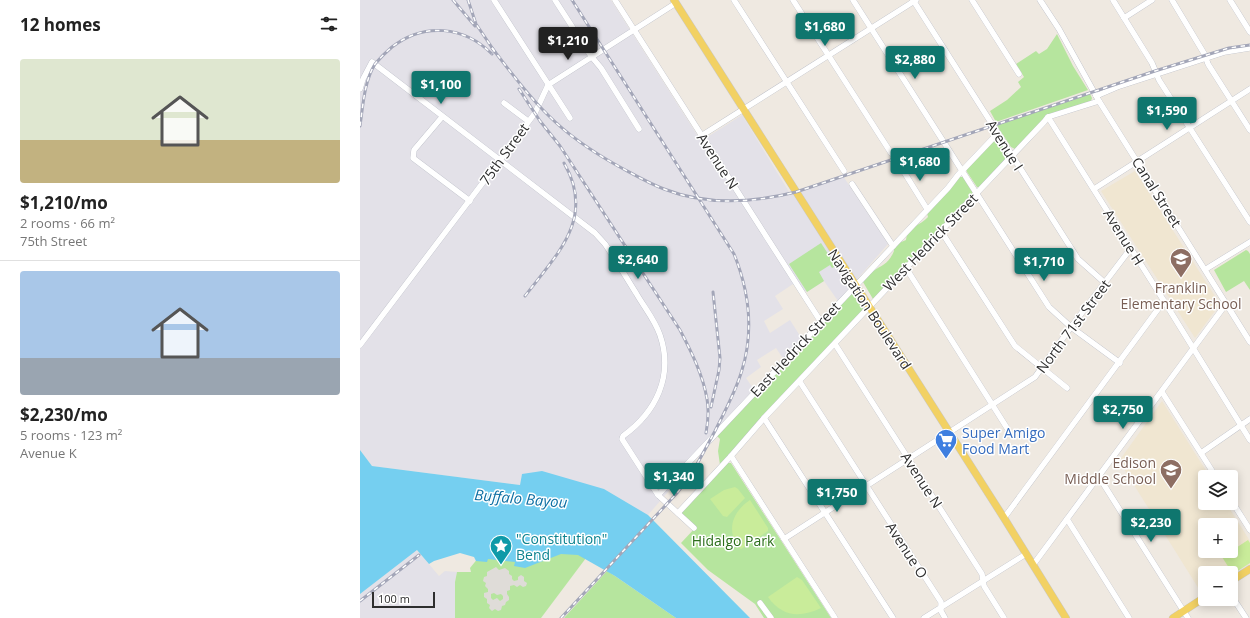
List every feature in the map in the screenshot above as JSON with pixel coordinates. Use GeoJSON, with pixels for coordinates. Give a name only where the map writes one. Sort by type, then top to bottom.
{"type":"FeatureCollection","features":[{"type":"Feature","properties":{"kind":"main road","name":"Navigation Boulevard"},"geometry":{"type":"LineString","coordinates":[[677,1],[744,110],[855,286],[950,432],[1066,618]]}},
{"type":"Feature","properties":{"kind":"main road"},"geometry":{"type":"LineString","coordinates":[[1238,577],[1250,569]]}},
{"type":"Feature","properties":{"kind":"main road"},"geometry":{"type":"LineString","coordinates":[[1173,618],[1198,602]]}},
{"type":"Feature","properties":{"kind":"street"},"geometry":{"type":"LineString","coordinates":[[494,0],[570,118]]}},
{"type":"Feature","properties":{"kind":"street"},"geometry":{"type":"LineString","coordinates":[[555,0],[591,56],[601,68],[639,129]]}},
{"type":"Feature","properties":{"kind":"street","name":"Avenue N"},"geometry":{"type":"LineString","coordinates":[[615,0],[701,136],[822,322]]}},
{"type":"Feature","properties":{"kind":"street"},"geometry":{"type":"LineString","coordinates":[[734,0],[844,171]]}},
{"type":"Feature","properties":{"kind":"street"},"geometry":{"type":"LineString","coordinates":[[794,0],[891,153]]}},
{"type":"Feature","properties":{"kind":"street"},"geometry":{"type":"LineString","coordinates":[[853,0],[1050,308],[1071,327],[1120,363]]}},
{"type":"Feature","properties":{"kind":"street"},"geometry":{"type":"LineString","coordinates":[[701,136],[744,110],[914,0]]}},
{"type":"Feature","properties":{"kind":"street","name":"Avenue I"},"geometry":{"type":"LineString","coordinates":[[914,0],[1078,259],[1105,283]]}},
{"type":"Feature","properties":{"kind":"street"},"geometry":{"type":"LineString","coordinates":[[972,0],[1019,74]]}},
{"type":"Feature","properties":{"kind":"street","name":"Canal Street"},"geometry":{"type":"LineString","coordinates":[[1040,0],[1059,29],[1098,98],[1250,342]]}},
{"type":"Feature","properties":{"kind":"street"},"geometry":{"type":"LineString","coordinates":[[1112,0],[1152,63],[1157,75],[1189,127],[1250,222]]}},
{"type":"Feature","properties":{"kind":"street"},"geometry":{"type":"LineString","coordinates":[[1124,18],[1152,0]]}},
{"type":"Feature","properties":{"kind":"street"},"geometry":{"type":"LineString","coordinates":[[1172,0],[1208,64],[1250,130]]}},
{"type":"Feature","properties":{"kind":"street"},"geometry":{"type":"LineString","coordinates":[[1230,0],[1250,32]]}},
{"type":"Feature","properties":{"kind":"street"},"geometry":{"type":"LineString","coordinates":[[548,85],[591,56],[635,30],[677,1]]}},
{"type":"Feature","properties":{"kind":"street","name":"West Hedrick Street"},"geometry":{"type":"LineString","coordinates":[[678,512],[731,456],[764,418],[800,382],[1048,118],[1098,98],[1117,87],[1225,52],[1250,48]]}},
{"type":"Feature","properties":{"kind":"street"},"geometry":{"type":"LineString","coordinates":[[360,89],[363,79],[372,62],[595,233],[605,244],[660,334],[665,360],[665,371],[660,391],[652,408],[645,418],[623,436],[622,439],[658,495],[694,528]]}},
{"type":"Feature","properties":{"kind":"street","name":"75th Street"},"geometry":{"type":"LineString","coordinates":[[360,345],[535,113],[548,85]]}},
{"type":"Feature","properties":{"kind":"street"},"geometry":{"type":"LineString","coordinates":[[1094,189],[1250,89]]}},
{"type":"Feature","properties":{"kind":"street"},"geometry":{"type":"LineString","coordinates":[[504,103],[528,122]]}},
{"type":"Feature","properties":{"kind":"street"},"geometry":{"type":"LineString","coordinates":[[442,117],[414,150],[413,156],[470,201]]}},
{"type":"Feature","properties":{"kind":"street","name":"Avenue H"},"geometry":{"type":"LineString","coordinates":[[1048,118],[1194,348],[1250,440]]}},
{"type":"Feature","properties":{"kind":"street","name":"East Hedrick Street"},"geometry":{"type":"LineString","coordinates":[[658,495],[948,188],[962,170],[998,133]]}},
{"type":"Feature","properties":{"kind":"street"},"geometry":{"type":"LineString","coordinates":[[899,164],[927,209]]}},
{"type":"Feature","properties":{"kind":"street"},"geometry":{"type":"LineString","coordinates":[[852,184],[892,246]]}},
{"type":"Feature","properties":{"kind":"street"},"geometry":{"type":"LineString","coordinates":[[941,231],[1015,346],[1067,388]]}},
{"type":"Feature","properties":{"kind":"street"},"geometry":{"type":"LineString","coordinates":[[1206,270],[1250,243]]}},
{"type":"Feature","properties":{"kind":"street","name":"North 71st Street"},"geometry":{"type":"LineString","coordinates":[[784,539],[1035,377],[1131,248]]}},
{"type":"Feature","properties":{"kind":"street"},"geometry":{"type":"LineString","coordinates":[[906,268],[1007,428]]}},
{"type":"Feature","properties":{"kind":"street"},"geometry":{"type":"LineString","coordinates":[[1004,518],[1120,363],[1164,301]]}},
{"type":"Feature","properties":{"kind":"street"},"geometry":{"type":"LineString","coordinates":[[1033,565],[1226,304]]}},
{"type":"Feature","properties":{"kind":"street","name":"Avenue N"},"geometry":{"type":"LineString","coordinates":[[835,344],[982,574],[984,586],[1004,618]]}},
{"type":"Feature","properties":{"kind":"street","name":"Avenue O"},"geometry":{"type":"LineString","coordinates":[[800,382],[941,602],[941,611],[945,618]]}},
{"type":"Feature","properties":{"kind":"street"},"geometry":{"type":"LineString","coordinates":[[1162,392],[1212,470]]}},
{"type":"Feature","properties":{"kind":"street"},"geometry":{"type":"LineString","coordinates":[[764,418],[893,618]]}},
{"type":"Feature","properties":{"kind":"street"},"geometry":{"type":"LineString","coordinates":[[1201,453],[1250,419]]}},
{"type":"Feature","properties":{"kind":"street"},"geometry":{"type":"LineString","coordinates":[[731,456],[835,618]]}},
{"type":"Feature","properties":{"kind":"street"},"geometry":{"type":"LineString","coordinates":[[1099,477],[1188,618]]}},
{"type":"Feature","properties":{"kind":"street"},"geometry":{"type":"LineString","coordinates":[[1237,510],[1250,530]]}},
{"type":"Feature","properties":{"kind":"street"},"geometry":{"type":"LineString","coordinates":[[1067,519],[1130,618]]}},
{"type":"Feature","properties":{"kind":"street"},"geometry":{"type":"LineString","coordinates":[[924,618],[1026,554]]}},
{"type":"Feature","properties":{"kind":"street"},"geometry":{"type":"LineString","coordinates":[[760,603],[771,618]]}},
{"type":"Feature","properties":{"kind":"street"},"geometry":{"type":"LineString","coordinates":[[1238,606],[1246,618]]}},
{"type":"Feature","properties":{"kind":"shaded area"},"geometry":{"type":"Polygon","coordinates":[[[360,0],[611,0],[701,141],[742,115],[791,195],[843,176],[888,244],[838,301],[824,281],[807,292],[793,284],[775,296],[783,309],[764,321],[770,333],[790,320],[802,339],[787,357],[782,357],[776,348],[757,360],[761,367],[746,378],[755,391],[648,515],[604,489],[522,474],[520,485],[372,466],[360,450],[360,0]]]}},
{"type":"Feature","properties":{"kind":"shaded area","name":"Franklin Elementary School"},"geometry":{"type":"Polygon","coordinates":[[[1135,171],[1220,304],[1195,338],[1101,191],[1135,171]]]}},
{"type":"Feature","properties":{"kind":"shaded area","name":"Edison Middle School"},"geometry":{"type":"Polygon","coordinates":[[[1162,401],[1206,470],[1198,470],[1198,510],[1230,510],[1235,518],[1198,518],[1198,558],[1238,558],[1238,522],[1250,541],[1250,564],[1238,571],[1238,566],[1198,566],[1198,588],[1119,461],[1162,401]]]}},
{"type":"Feature","properties":{"kind":"shaded area"},"geometry":{"type":"Polygon","coordinates":[[[417,550],[439,576],[445,571],[457,572],[455,582],[455,618],[360,618],[360,594],[417,550]]]}},
{"type":"Feature","properties":{"kind":"shaded area"},"geometry":{"type":"Polygon","coordinates":[[[496,567],[499,570],[505,568],[509,571],[509,574],[512,576],[514,581],[518,580],[518,577],[521,575],[527,583],[526,586],[523,587],[520,585],[517,587],[514,585],[510,586],[510,590],[507,591],[509,600],[502,606],[501,610],[498,611],[495,609],[492,611],[489,608],[490,605],[487,603],[487,599],[484,597],[484,593],[488,592],[488,589],[485,586],[486,583],[483,581],[484,577],[487,576],[487,572],[496,567]],[[494,593],[491,594],[491,598],[493,600],[497,598],[500,601],[503,599],[501,594],[497,595],[494,593]]]}},
{"type":"Feature","properties":{"kind":"green space"},"geometry":{"type":"Polygon","coordinates":[[[1057,34],[1073,66],[1088,90],[996,122],[990,111],[1007,100],[1021,87],[1018,82],[1024,77],[1016,64],[1036,51],[1039,54],[1047,49],[1057,34]]]}},
{"type":"Feature","properties":{"kind":"green space"},"geometry":{"type":"Polygon","coordinates":[[[1090,94],[1092,98],[1091,101],[1053,114],[1015,149],[1011,147],[997,126],[999,124],[1090,94]]]}},
{"type":"Feature","properties":{"kind":"green space"},"geometry":{"type":"Polygon","coordinates":[[[998,139],[1008,153],[1007,158],[981,187],[977,187],[966,169],[995,140],[998,139]]]}},
{"type":"Feature","properties":{"kind":"green space"},"geometry":{"type":"Polygon","coordinates":[[[959,177],[963,177],[973,195],[873,299],[863,282],[872,272],[887,262],[899,243],[906,240],[909,232],[928,217],[927,213],[959,177]]]}},
{"type":"Feature","properties":{"kind":"green space"},"geometry":{"type":"Polygon","coordinates":[[[821,243],[836,266],[832,268],[830,265],[819,272],[824,281],[807,292],[789,264],[821,243]]]}},
{"type":"Feature","properties":{"kind":"green space"},"geometry":{"type":"Polygon","coordinates":[[[1246,250],[1250,254],[1250,290],[1244,281],[1226,292],[1214,270],[1246,250]]]}},
{"type":"Feature","properties":{"kind":"green space"},"geometry":{"type":"Polygon","coordinates":[[[852,293],[864,309],[720,465],[718,451],[720,439],[716,435],[786,364],[794,359],[825,321],[831,316],[834,316],[836,313],[835,312],[852,293]]]}},
{"type":"Feature","properties":{"kind":"green space","name":"Hidalgo Park"},"geometry":{"type":"Polygon","coordinates":[[[727,463],[731,463],[831,618],[764,618],[755,604],[708,570],[681,543],[696,527],[681,513],[727,463]]]}},
{"type":"Feature","properties":{"kind":"green space"},"geometry":{"type":"Polygon","coordinates":[[[735,487],[745,498],[727,517],[723,516],[710,499],[724,490],[735,487]]]}},
{"type":"Feature","properties":{"kind":"green space"},"geometry":{"type":"Polygon","coordinates":[[[750,500],[768,528],[768,531],[741,549],[734,540],[732,525],[738,511],[750,500]]]}},
{"type":"Feature","properties":{"kind":"green space"},"geometry":{"type":"Polygon","coordinates":[[[1248,540],[1250,543],[1250,563],[1238,571],[1238,566],[1228,566],[1223,558],[1238,558],[1238,547],[1248,540]]]}},
{"type":"Feature","properties":{"kind":"green space"},"geometry":{"type":"Polygon","coordinates":[[[487,547],[589,554],[541,618],[455,618],[455,582],[457,572],[471,572],[470,568],[487,547]]]}},
{"type":"Feature","properties":{"kind":"green space"},"geometry":{"type":"Polygon","coordinates":[[[607,571],[615,576],[676,618],[564,618],[607,571]]]}},
{"type":"Feature","properties":{"kind":"green space"},"geometry":{"type":"Polygon","coordinates":[[[797,577],[802,580],[821,608],[806,613],[792,614],[779,609],[773,604],[768,597],[797,577]]]}},
{"type":"Feature","properties":{"kind":"water","name":"Buffalo Bayou"},"geometry":{"type":"Polygon","coordinates":[[[360,450],[372,466],[520,485],[522,474],[542,471],[604,489],[648,515],[750,618],[676,618],[615,576],[578,555],[561,554],[525,568],[514,566],[515,562],[488,559],[487,562],[476,561],[474,557],[460,553],[429,564],[417,550],[360,594],[360,450]]]}},
{"type":"Feature","properties":{"kind":"railway"},"geometry":{"type":"LineString","coordinates":[[453,0],[475,26]]}},
{"type":"Feature","properties":{"kind":"railway"},"geometry":{"type":"LineString","coordinates":[[468,0],[476,24],[495,52]]}},
{"type":"Feature","properties":{"kind":"railway"},"geometry":{"type":"LineString","coordinates":[[561,618],[677,493],[693,471],[737,386],[746,355],[749,326],[743,282],[734,254],[572,0]]}},
{"type":"Feature","properties":{"kind":"railway"},"geometry":{"type":"LineString","coordinates":[[360,126],[364,94],[371,71],[385,53],[404,39],[430,31],[456,33],[469,38],[492,54]]}},
{"type":"Feature","properties":{"kind":"railway"},"geometry":{"type":"LineString","coordinates":[[492,48],[519,83],[541,108],[573,137],[590,149],[609,161],[664,189],[697,198],[730,201],[763,199],[796,192],[1155,71],[1229,48],[1250,45]]}},
{"type":"Feature","properties":{"kind":"railway"},"geometry":{"type":"LineString","coordinates":[[519,89],[540,121],[560,146],[680,330],[703,381],[708,403],[706,433]]}},
{"type":"Feature","properties":{"kind":"railway"},"geometry":{"type":"LineString","coordinates":[[525,296],[560,250],[574,218],[576,201],[573,183],[564,163]]}},
{"type":"Feature","properties":{"kind":"railway"},"geometry":{"type":"LineString","coordinates":[[711,407],[720,358],[713,292]]}},
{"type":"Feature","properties":{"kind":"railway"},"geometry":{"type":"LineString","coordinates":[[360,601],[419,555]]}},
{"type":"Feature","properties":{"kind":"place","name":"Franklin Elementary School"},"geometry":{"type":"Point","coordinates":[1181,278]}},
{"type":"Feature","properties":{"kind":"place","name":"Super Amigo Food Mart"},"geometry":{"type":"Point","coordinates":[946,460]}},
{"type":"Feature","properties":{"kind":"place","name":"Edison Middle School"},"geometry":{"type":"Point","coordinates":[1171,490]}},
{"type":"Feature","properties":{"kind":"place","name":"\"Constitution\" Bend"},"geometry":{"type":"Point","coordinates":[501,566]}}]}
